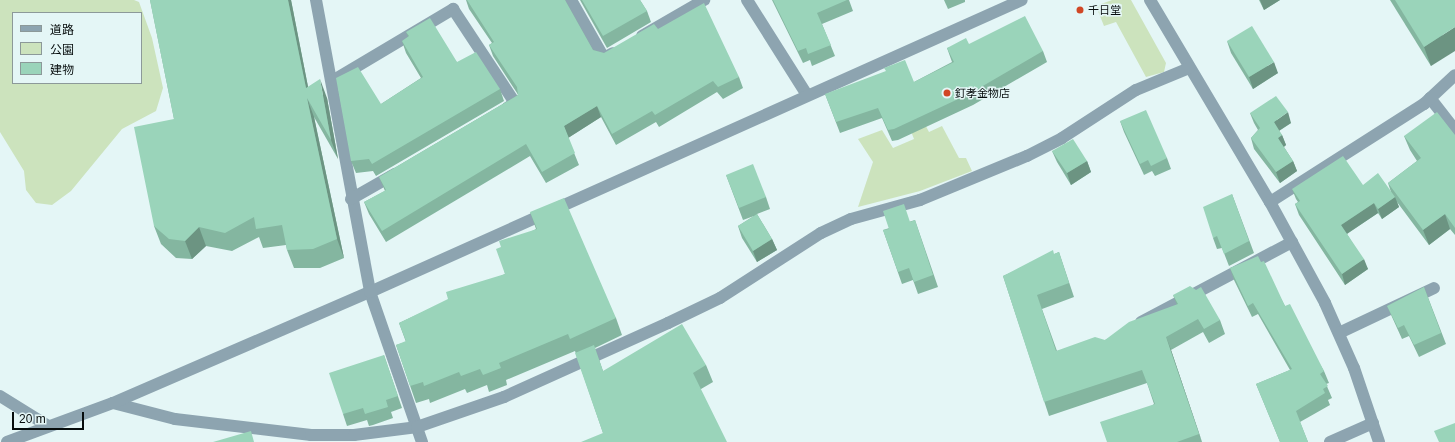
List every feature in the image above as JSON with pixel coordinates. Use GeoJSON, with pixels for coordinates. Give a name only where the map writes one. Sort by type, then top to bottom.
{"type":"FeatureCollection","features":[{"type":"Feature","properties":{"kind":"street"},"geometry":{"type":"LineString","coordinates":[[316,0],[351,199],[370,292],[422,442]]}},
{"type":"Feature","properties":{"kind":"street"},"geometry":{"type":"LineString","coordinates":[[571,0],[604,58],[704,0]]}},
{"type":"Feature","properties":{"kind":"street"},"geometry":{"type":"LineString","coordinates":[[747,0],[807,95]]}},
{"type":"Feature","properties":{"kind":"street"},"geometry":{"type":"LineString","coordinates":[[7,442],[113,403],[370,292],[1022,0]]}},
{"type":"Feature","properties":{"kind":"street"},"geometry":{"type":"LineString","coordinates":[[1150,0],[1189,68],[1270,202],[1292,242],[1339,333],[1379,442]]}},
{"type":"Feature","properties":{"kind":"street"},"geometry":{"type":"LineString","coordinates":[[330,83],[453,9],[516,103],[495,115]]}},
{"type":"Feature","properties":{"kind":"street"},"geometry":{"type":"LineString","coordinates":[[113,403],[175,419],[311,438],[354,435],[417,427],[504,397],[668,323],[720,298],[821,233],[851,219],[920,200],[1015,161],[1062,138],[1136,90],[1189,68]]}},
{"type":"Feature","properties":{"kind":"street"},"geometry":{"type":"LineString","coordinates":[[1270,202],[1430,98],[1455,75]]}},
{"type":"Feature","properties":{"kind":"street"},"geometry":{"type":"LineString","coordinates":[[1430,98],[1455,130]]}},
{"type":"Feature","properties":{"kind":"street"},"geometry":{"type":"LineString","coordinates":[[351,199],[406,167]]}},
{"type":"Feature","properties":{"kind":"street"},"geometry":{"type":"LineString","coordinates":[[1132,329],[1158,310],[1292,242]]}},
{"type":"Feature","properties":{"kind":"street"},"geometry":{"type":"LineString","coordinates":[[1339,333],[1434,288]]}},
{"type":"Feature","properties":{"kind":"street"},"geometry":{"type":"LineString","coordinates":[[0,396],[48,426]]}},
{"type":"Feature","properties":{"kind":"street"},"geometry":{"type":"LineString","coordinates":[[1330,442],[1373,423]]}},
{"type":"Feature","properties":{"kind":"green space"},"geometry":{"type":"Polygon","coordinates":[[[0,0],[134,0],[139,2],[152,38],[163,88],[156,111],[122,129],[71,191],[52,205],[36,203],[26,190],[24,171],[0,132],[0,0]]]}},
{"type":"Feature","properties":{"kind":"green space"},"geometry":{"type":"Polygon","coordinates":[[[1112,0],[1131,0],[1166,63],[1164,72],[1146,77],[1116,22],[1104,26],[1096,6],[1112,0]]]}},
{"type":"Feature","properties":{"kind":"green space"},"geometry":{"type":"Polygon","coordinates":[[[920,115],[929,132],[942,126],[959,158],[966,158],[972,171],[920,191],[858,207],[873,162],[858,139],[882,130],[893,148],[914,139],[907,121],[920,115]]]}},
{"type":"Feature","properties":{"kind":"building"},"geometry":{"type":"Polygon","coordinates":[[[150,0],[288,0],[306,88],[320,79],[331,140],[307,98],[337,239],[313,249],[287,250],[282,225],[256,229],[254,217],[225,233],[199,227],[185,241],[169,239],[154,226],[134,127],[174,119],[150,0]]]}},
{"type":"Feature","properties":{"kind":"building"},"geometry":{"type":"Polygon","coordinates":[[[467,0],[565,0],[593,50],[604,53],[654,24],[658,29],[704,3],[739,77],[718,87],[713,81],[655,115],[652,111],[612,134],[597,106],[564,126],[575,153],[542,172],[526,144],[382,231],[364,202],[386,190],[379,177],[518,95],[517,87],[489,45],[494,42],[467,0]]]}},
{"type":"Feature","properties":{"kind":"building"},"geometry":{"type":"Polygon","coordinates":[[[582,0],[640,0],[647,11],[603,36],[582,0]]]}},
{"type":"Feature","properties":{"kind":"building"},"geometry":{"type":"Polygon","coordinates":[[[773,0],[847,0],[817,13],[831,45],[808,54],[806,48],[798,51],[773,0]]]}},
{"type":"Feature","properties":{"kind":"building"},"geometry":{"type":"Polygon","coordinates":[[[1395,0],[1455,0],[1455,27],[1424,47],[1395,0]]]}},
{"type":"Feature","properties":{"kind":"building"},"geometry":{"type":"Polygon","coordinates":[[[1025,16],[1043,51],[969,94],[894,129],[888,130],[878,108],[836,122],[825,94],[886,71],[884,68],[905,60],[914,82],[954,62],[947,48],[966,38],[969,44],[1025,16]]]}},
{"type":"Feature","properties":{"kind":"building"},"geometry":{"type":"Polygon","coordinates":[[[430,18],[457,62],[476,52],[500,89],[372,164],[369,159],[351,161],[336,78],[358,67],[381,104],[423,77],[402,41],[409,36],[406,32],[430,18]]]}},
{"type":"Feature","properties":{"kind":"building"},"geometry":{"type":"Polygon","coordinates":[[[1252,26],[1274,62],[1249,77],[1227,41],[1252,26]]]}},
{"type":"Feature","properties":{"kind":"building"},"geometry":{"type":"Polygon","coordinates":[[[1276,96],[1288,112],[1274,122],[1282,135],[1278,138],[1293,161],[1276,172],[1251,138],[1260,128],[1250,113],[1276,96]]]}},
{"type":"Feature","properties":{"kind":"building"},"geometry":{"type":"Polygon","coordinates":[[[1146,110],[1167,158],[1151,166],[1148,160],[1140,164],[1120,121],[1146,110]]]}},
{"type":"Feature","properties":{"kind":"building"},"geometry":{"type":"Polygon","coordinates":[[[1437,112],[1455,135],[1455,228],[1445,214],[1423,230],[1388,183],[1421,158],[1404,136],[1437,112]]]}},
{"type":"Feature","properties":{"kind":"building"},"geometry":{"type":"Polygon","coordinates":[[[1073,139],[1087,161],[1067,173],[1052,151],[1073,139]]]}},
{"type":"Feature","properties":{"kind":"building"},"geometry":{"type":"Polygon","coordinates":[[[1343,156],[1363,185],[1378,173],[1395,197],[1378,209],[1374,203],[1341,225],[1364,259],[1342,274],[1295,204],[1300,201],[1292,189],[1343,156]]]}},
{"type":"Feature","properties":{"kind":"building"},"geometry":{"type":"Polygon","coordinates":[[[753,164],[766,197],[739,208],[726,175],[753,164]]]}},
{"type":"Feature","properties":{"kind":"building"},"geometry":{"type":"Polygon","coordinates":[[[1232,194],[1249,241],[1224,254],[1217,236],[1213,238],[1203,207],[1232,194]]]}},
{"type":"Feature","properties":{"kind":"building"},"geometry":{"type":"Polygon","coordinates":[[[564,198],[616,318],[570,339],[568,334],[499,363],[501,368],[483,375],[480,369],[461,376],[459,372],[424,386],[423,382],[410,386],[396,345],[406,341],[399,323],[448,299],[446,292],[505,274],[496,249],[501,247],[499,241],[537,229],[530,212],[564,198]]]}},
{"type":"Feature","properties":{"kind":"building"},"geometry":{"type":"Polygon","coordinates":[[[904,204],[910,222],[915,220],[933,275],[914,282],[909,268],[898,272],[883,230],[889,229],[883,211],[904,204]]]}},
{"type":"Feature","properties":{"kind":"building"},"geometry":{"type":"Polygon","coordinates":[[[757,214],[772,239],[753,251],[738,226],[757,214]]]}},
{"type":"Feature","properties":{"kind":"building"},"geometry":{"type":"Polygon","coordinates":[[[1053,250],[1054,254],[1059,252],[1069,283],[1037,295],[1056,351],[1095,337],[1105,340],[1129,322],[1178,304],[1173,295],[1190,286],[1196,290],[1201,287],[1220,320],[1204,329],[1198,319],[1166,337],[1199,434],[1177,442],[1107,442],[1100,422],[1155,404],[1142,370],[1044,402],[1003,276],[1053,250]]]}},
{"type":"Feature","properties":{"kind":"building"},"geometry":{"type":"Polygon","coordinates":[[[1258,256],[1261,262],[1264,261],[1285,306],[1290,304],[1324,371],[1320,374],[1328,386],[1323,389],[1325,393],[1296,411],[1308,442],[1280,442],[1256,384],[1292,369],[1253,303],[1248,306],[1230,268],[1258,256]]]}},
{"type":"Feature","properties":{"kind":"building"},"geometry":{"type":"Polygon","coordinates":[[[1424,287],[1441,333],[1414,345],[1404,325],[1398,328],[1387,306],[1424,287]]]}},
{"type":"Feature","properties":{"kind":"building"},"geometry":{"type":"Polygon","coordinates":[[[682,324],[706,365],[693,373],[727,442],[581,442],[603,433],[575,353],[594,345],[603,371],[682,324]]]}},
{"type":"Feature","properties":{"kind":"building"},"geometry":{"type":"Polygon","coordinates":[[[384,355],[398,396],[386,400],[388,407],[365,414],[363,408],[343,414],[329,373],[384,355]]]}},
{"type":"Feature","properties":{"kind":"building"},"geometry":{"type":"Polygon","coordinates":[[[1455,423],[1455,442],[1439,442],[1434,431],[1455,423]]]}},
{"type":"Feature","properties":{"kind":"building"},"geometry":{"type":"Polygon","coordinates":[[[251,431],[254,442],[213,442],[251,431]]]}},
{"type":"Feature","properties":{"kind":"place","name":"千日堂"},"geometry":{"type":"Point","coordinates":[1080,10]}},
{"type":"Feature","properties":{"kind":"place","name":"釘孝金物店"},"geometry":{"type":"Point","coordinates":[947,93]}}]}
